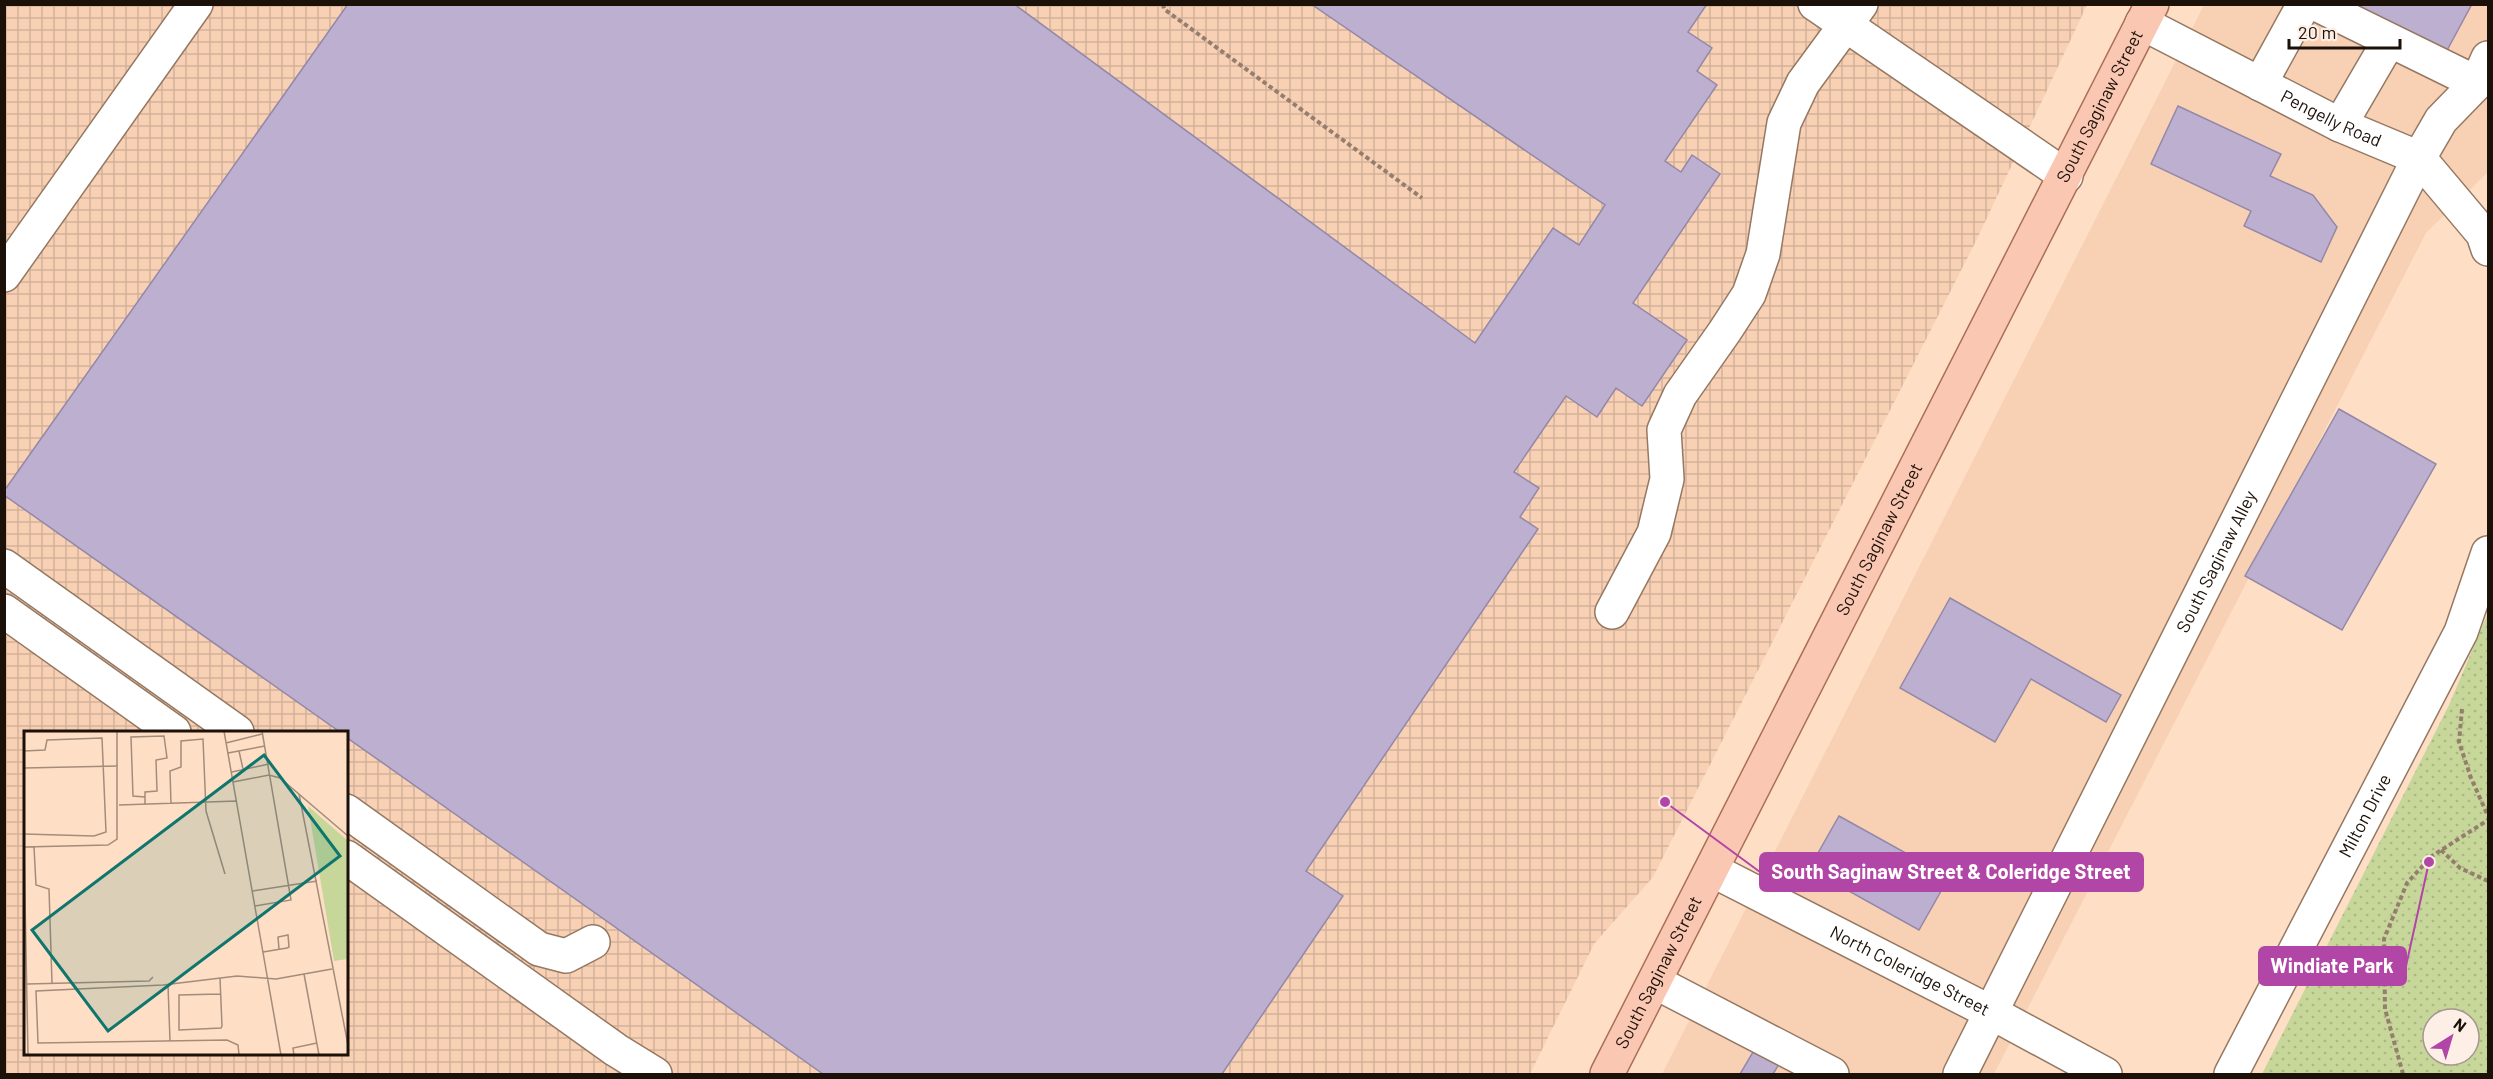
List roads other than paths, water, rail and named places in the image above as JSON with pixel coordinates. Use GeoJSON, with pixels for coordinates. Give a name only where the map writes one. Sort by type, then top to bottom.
{"type":"FeatureCollection","features":[{"type":"Feature","properties":{"kind":"main road","name":"South Saginaw Street"},"geometry":{"type":"LineString","coordinates":[[1607,1074],[2147,14]]}},
{"type":"Feature","properties":{"kind":"street"},"geometry":{"type":"LineString","coordinates":[[4,275],[196,4]]}},
{"type":"Feature","properties":{"kind":"street"},"geometry":{"type":"LineString","coordinates":[[1815,4],[1853,16],[2066,176]]}},
{"type":"Feature","properties":{"kind":"street"},"geometry":{"type":"LineString","coordinates":[[2260,84],[2304,4]]}},
{"type":"Feature","properties":{"kind":"street"},"geometry":{"type":"LineString","coordinates":[[2316,4],[2389,41],[2482,71]]}},
{"type":"Feature","properties":{"kind":"street","name":"Pengelly Road"},"geometry":{"type":"LineString","coordinates":[[2147,14],[2260,84],[2340,125],[2419,159],[2483,234],[2488,249]]}},
{"type":"Feature","properties":{"kind":"street"},"geometry":{"type":"LineString","coordinates":[[1612,612],[1654,533],[1667,479],[1664,430],[1680,395],[1749,294],[1763,255],[1784,123],[1803,83],[1853,16]]}},
{"type":"Feature","properties":{"kind":"street"},"geometry":{"type":"LineString","coordinates":[[2340,125],[2389,41]]}},
{"type":"Feature","properties":{"kind":"street","name":"South Saginaw Alley"},"geometry":{"type":"LineString","coordinates":[[1960,1074],[2419,159],[2441,120],[2482,71]]}},
{"type":"Feature","properties":{"kind":"street","name":"Milton Drive"},"geometry":{"type":"LineString","coordinates":[[2231,1074],[2461,632],[2488,553]]}},
{"type":"Feature","properties":{"kind":"street"},"geometry":{"type":"LineString","coordinates":[[4,566],[236,731]]}},
{"type":"Feature","properties":{"kind":"street"},"geometry":{"type":"LineString","coordinates":[[4,611],[173,731]]}},
{"type":"Feature","properties":{"kind":"street"},"geometry":{"type":"LineString","coordinates":[[348,812],[538,949],[566,957],[593,942]]}},
{"type":"Feature","properties":{"kind":"street"},"geometry":{"type":"LineString","coordinates":[[348,858],[652,1074]]}},
{"type":"Feature","properties":{"kind":"street","name":"North Coleridge Street"},"geometry":{"type":"LineString","coordinates":[[1712,870],[1992,1013],[2105,1074]]}},
{"type":"Feature","properties":{"kind":"street"},"geometry":{"type":"LineString","coordinates":[[1655,982],[1832,1074]]}},
{"type":"Feature","properties":{"kind":"place","name":"South Saginaw Street & Coleridge Street"},"geometry":{"type":"Point","coordinates":[1665,802]}},
{"type":"Feature","properties":{"kind":"place","name":"Windiate Park"},"geometry":{"type":"Point","coordinates":[2429,862]}}]}
